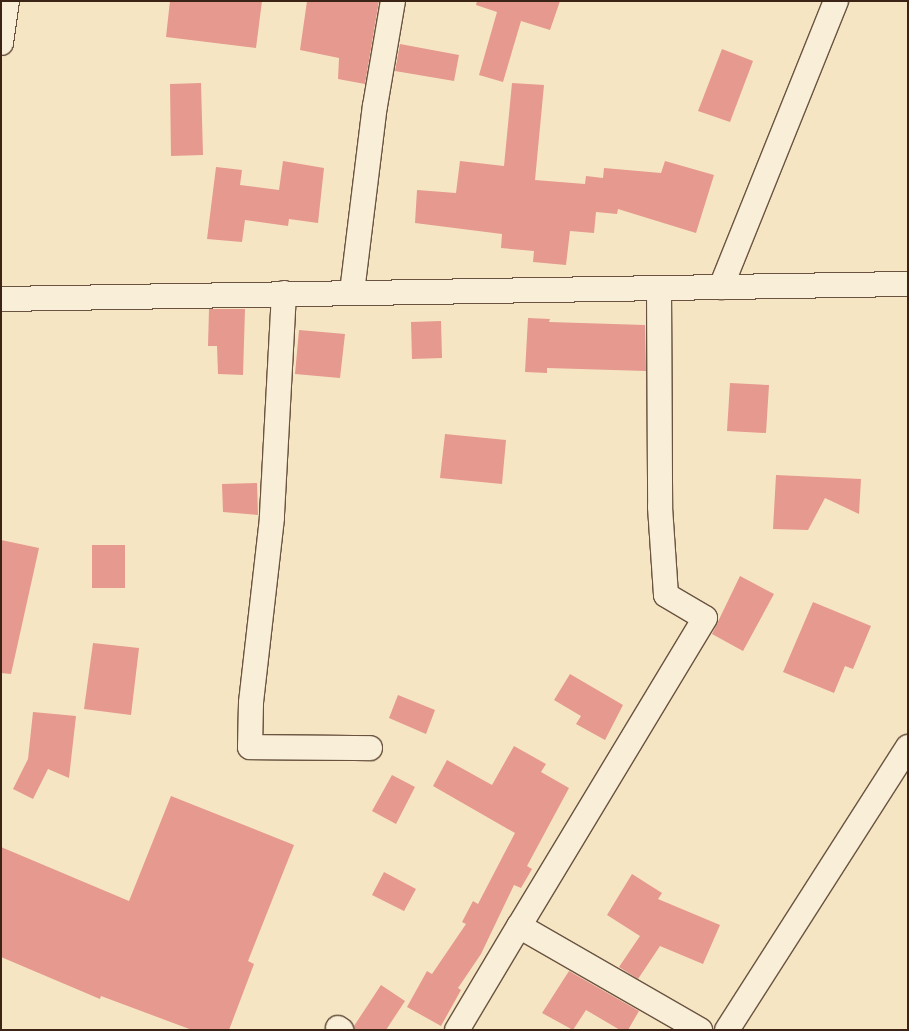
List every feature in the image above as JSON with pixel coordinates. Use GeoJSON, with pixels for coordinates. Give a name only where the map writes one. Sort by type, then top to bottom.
{"type":"FeatureCollection","features":[{"type":"Feature","properties":{"kind":"street"},"geometry":{"type":"LineString","coordinates":[[1,43],[7,1]]}},
{"type":"Feature","properties":{"kind":"street"},"geometry":{"type":"LineString","coordinates":[[352,292],[375,106],[393,1]]}},
{"type":"Feature","properties":{"kind":"street"},"geometry":{"type":"LineString","coordinates":[[721,287],[836,1]]}},
{"type":"Feature","properties":{"kind":"street"},"geometry":{"type":"LineString","coordinates":[[1,299],[908,284]]}},
{"type":"Feature","properties":{"kind":"street"},"geometry":{"type":"LineString","coordinates":[[457,1030],[704,618],[666,595],[660,507],[659,288]]}},
{"type":"Feature","properties":{"kind":"street"},"geometry":{"type":"LineString","coordinates":[[284,293],[272,518],[251,703],[250,747],[370,748]]}},
{"type":"Feature","properties":{"kind":"street"},"geometry":{"type":"LineString","coordinates":[[726,1030],[908,747]]}},
{"type":"Feature","properties":{"kind":"street"},"geometry":{"type":"LineString","coordinates":[[519,926],[700,1030]]}},
{"type":"Feature","properties":{"kind":"building"},"geometry":{"type":"Polygon","coordinates":[[[170,1],[262,1],[256,48],[166,37],[170,1]]]}},
{"type":"Feature","properties":{"kind":"building"},"geometry":{"type":"Polygon","coordinates":[[[307,1],[379,1],[365,84],[338,79],[339,58],[300,50],[307,1]]]}},
{"type":"Feature","properties":{"kind":"building"},"geometry":{"type":"Polygon","coordinates":[[[477,1],[560,1],[550,30],[521,21],[503,82],[479,75],[497,12],[476,5],[477,1]]]}},
{"type":"Feature","properties":{"kind":"building"},"geometry":{"type":"Polygon","coordinates":[[[400,44],[459,55],[454,81],[395,71],[400,44]]]}},
{"type":"Feature","properties":{"kind":"building"},"geometry":{"type":"Polygon","coordinates":[[[722,49],[753,61],[730,122],[698,111],[722,49]]]}},
{"type":"Feature","properties":{"kind":"building"},"geometry":{"type":"Polygon","coordinates":[[[201,83],[203,155],[171,156],[170,84],[201,83]]]}},
{"type":"Feature","properties":{"kind":"building"},"geometry":{"type":"Polygon","coordinates":[[[512,83],[544,85],[535,180],[585,184],[586,176],[603,178],[604,168],[661,173],[665,161],[714,175],[696,233],[618,209],[617,214],[596,212],[594,233],[570,231],[566,265],[533,262],[534,251],[501,248],[502,234],[415,223],[417,190],[456,193],[460,161],[504,166],[512,83]]]}},
{"type":"Feature","properties":{"kind":"building"},"geometry":{"type":"Polygon","coordinates":[[[283,161],[324,168],[318,223],[289,219],[288,226],[245,220],[242,242],[207,239],[216,167],[242,170],[240,185],[279,190],[283,161]]]}},
{"type":"Feature","properties":{"kind":"building"},"geometry":{"type":"Polygon","coordinates":[[[209,309],[245,309],[243,375],[218,374],[217,346],[208,346],[209,309]]]}},
{"type":"Feature","properties":{"kind":"building"},"geometry":{"type":"Polygon","coordinates":[[[528,318],[550,319],[549,322],[645,325],[646,371],[547,368],[547,373],[525,372],[528,318]]]}},
{"type":"Feature","properties":{"kind":"building"},"geometry":{"type":"Polygon","coordinates":[[[441,321],[442,358],[412,359],[411,322],[441,321]]]}},
{"type":"Feature","properties":{"kind":"building"},"geometry":{"type":"Polygon","coordinates":[[[299,330],[345,334],[340,378],[295,374],[299,330]]]}},
{"type":"Feature","properties":{"kind":"building"},"geometry":{"type":"Polygon","coordinates":[[[730,383],[769,385],[766,433],[727,431],[730,383]]]}},
{"type":"Feature","properties":{"kind":"building"},"geometry":{"type":"Polygon","coordinates":[[[445,434],[506,440],[502,484],[440,478],[445,434]]]}},
{"type":"Feature","properties":{"kind":"building"},"geometry":{"type":"Polygon","coordinates":[[[776,475],[861,479],[859,514],[825,498],[808,530],[773,529],[776,475]]]}},
{"type":"Feature","properties":{"kind":"building"},"geometry":{"type":"Polygon","coordinates":[[[257,483],[258,515],[223,512],[222,484],[257,483]]]}},
{"type":"Feature","properties":{"kind":"building"},"geometry":{"type":"Polygon","coordinates":[[[1,540],[39,548],[11,674],[1,673],[1,540]]]}},
{"type":"Feature","properties":{"kind":"building"},"geometry":{"type":"Polygon","coordinates":[[[92,545],[125,545],[125,588],[92,588],[92,545]]]}},
{"type":"Feature","properties":{"kind":"building"},"geometry":{"type":"Polygon","coordinates":[[[740,576],[774,594],[743,651],[712,634],[740,576]]]}},
{"type":"Feature","properties":{"kind":"building"},"geometry":{"type":"Polygon","coordinates":[[[813,602],[871,626],[853,669],[845,666],[834,693],[783,672],[813,602]]]}},
{"type":"Feature","properties":{"kind":"building"},"geometry":{"type":"Polygon","coordinates":[[[93,643],[139,648],[131,715],[84,709],[93,643]]]}},
{"type":"Feature","properties":{"kind":"building"},"geometry":{"type":"Polygon","coordinates":[[[570,674],[623,705],[605,740],[576,724],[581,716],[554,700],[570,674]]]}},
{"type":"Feature","properties":{"kind":"building"},"geometry":{"type":"Polygon","coordinates":[[[398,695],[435,710],[426,734],[389,718],[398,695]]]}},
{"type":"Feature","properties":{"kind":"building"},"geometry":{"type":"Polygon","coordinates":[[[33,712],[76,716],[69,778],[48,769],[33,799],[13,789],[28,759],[33,712]]]}},
{"type":"Feature","properties":{"kind":"building"},"geometry":{"type":"Polygon","coordinates":[[[514,746],[546,764],[541,772],[569,788],[527,866],[532,869],[521,888],[514,885],[481,954],[458,988],[461,990],[441,1026],[407,1007],[427,971],[432,974],[466,924],[462,922],[473,901],[478,904],[515,833],[433,786],[447,760],[492,785],[514,746]]]}},
{"type":"Feature","properties":{"kind":"building"},"geometry":{"type":"Polygon","coordinates":[[[392,775],[415,787],[396,824],[372,811],[392,775]]]}},
{"type":"Feature","properties":{"kind":"building"},"geometry":{"type":"Polygon","coordinates":[[[171,796],[294,845],[248,961],[254,964],[229,1030],[192,1030],[101,996],[100,999],[1,957],[1,847],[129,901],[171,796]]]}},
{"type":"Feature","properties":{"kind":"building"},"geometry":{"type":"Polygon","coordinates":[[[384,872],[416,889],[404,911],[372,895],[384,872]]]}},
{"type":"Feature","properties":{"kind":"building"},"geometry":{"type":"Polygon","coordinates":[[[632,874],[662,893],[658,899],[720,925],[703,964],[660,946],[638,979],[619,967],[640,936],[607,915],[632,874]]]}},
{"type":"Feature","properties":{"kind":"building"},"geometry":{"type":"Polygon","coordinates":[[[569,971],[639,1011],[628,1030],[620,1030],[586,1010],[573,1030],[542,1013],[569,971]]]}},
{"type":"Feature","properties":{"kind":"building"},"geometry":{"type":"Polygon","coordinates":[[[381,985],[405,1001],[386,1030],[355,1030],[354,1026],[381,985]]]}}]}
